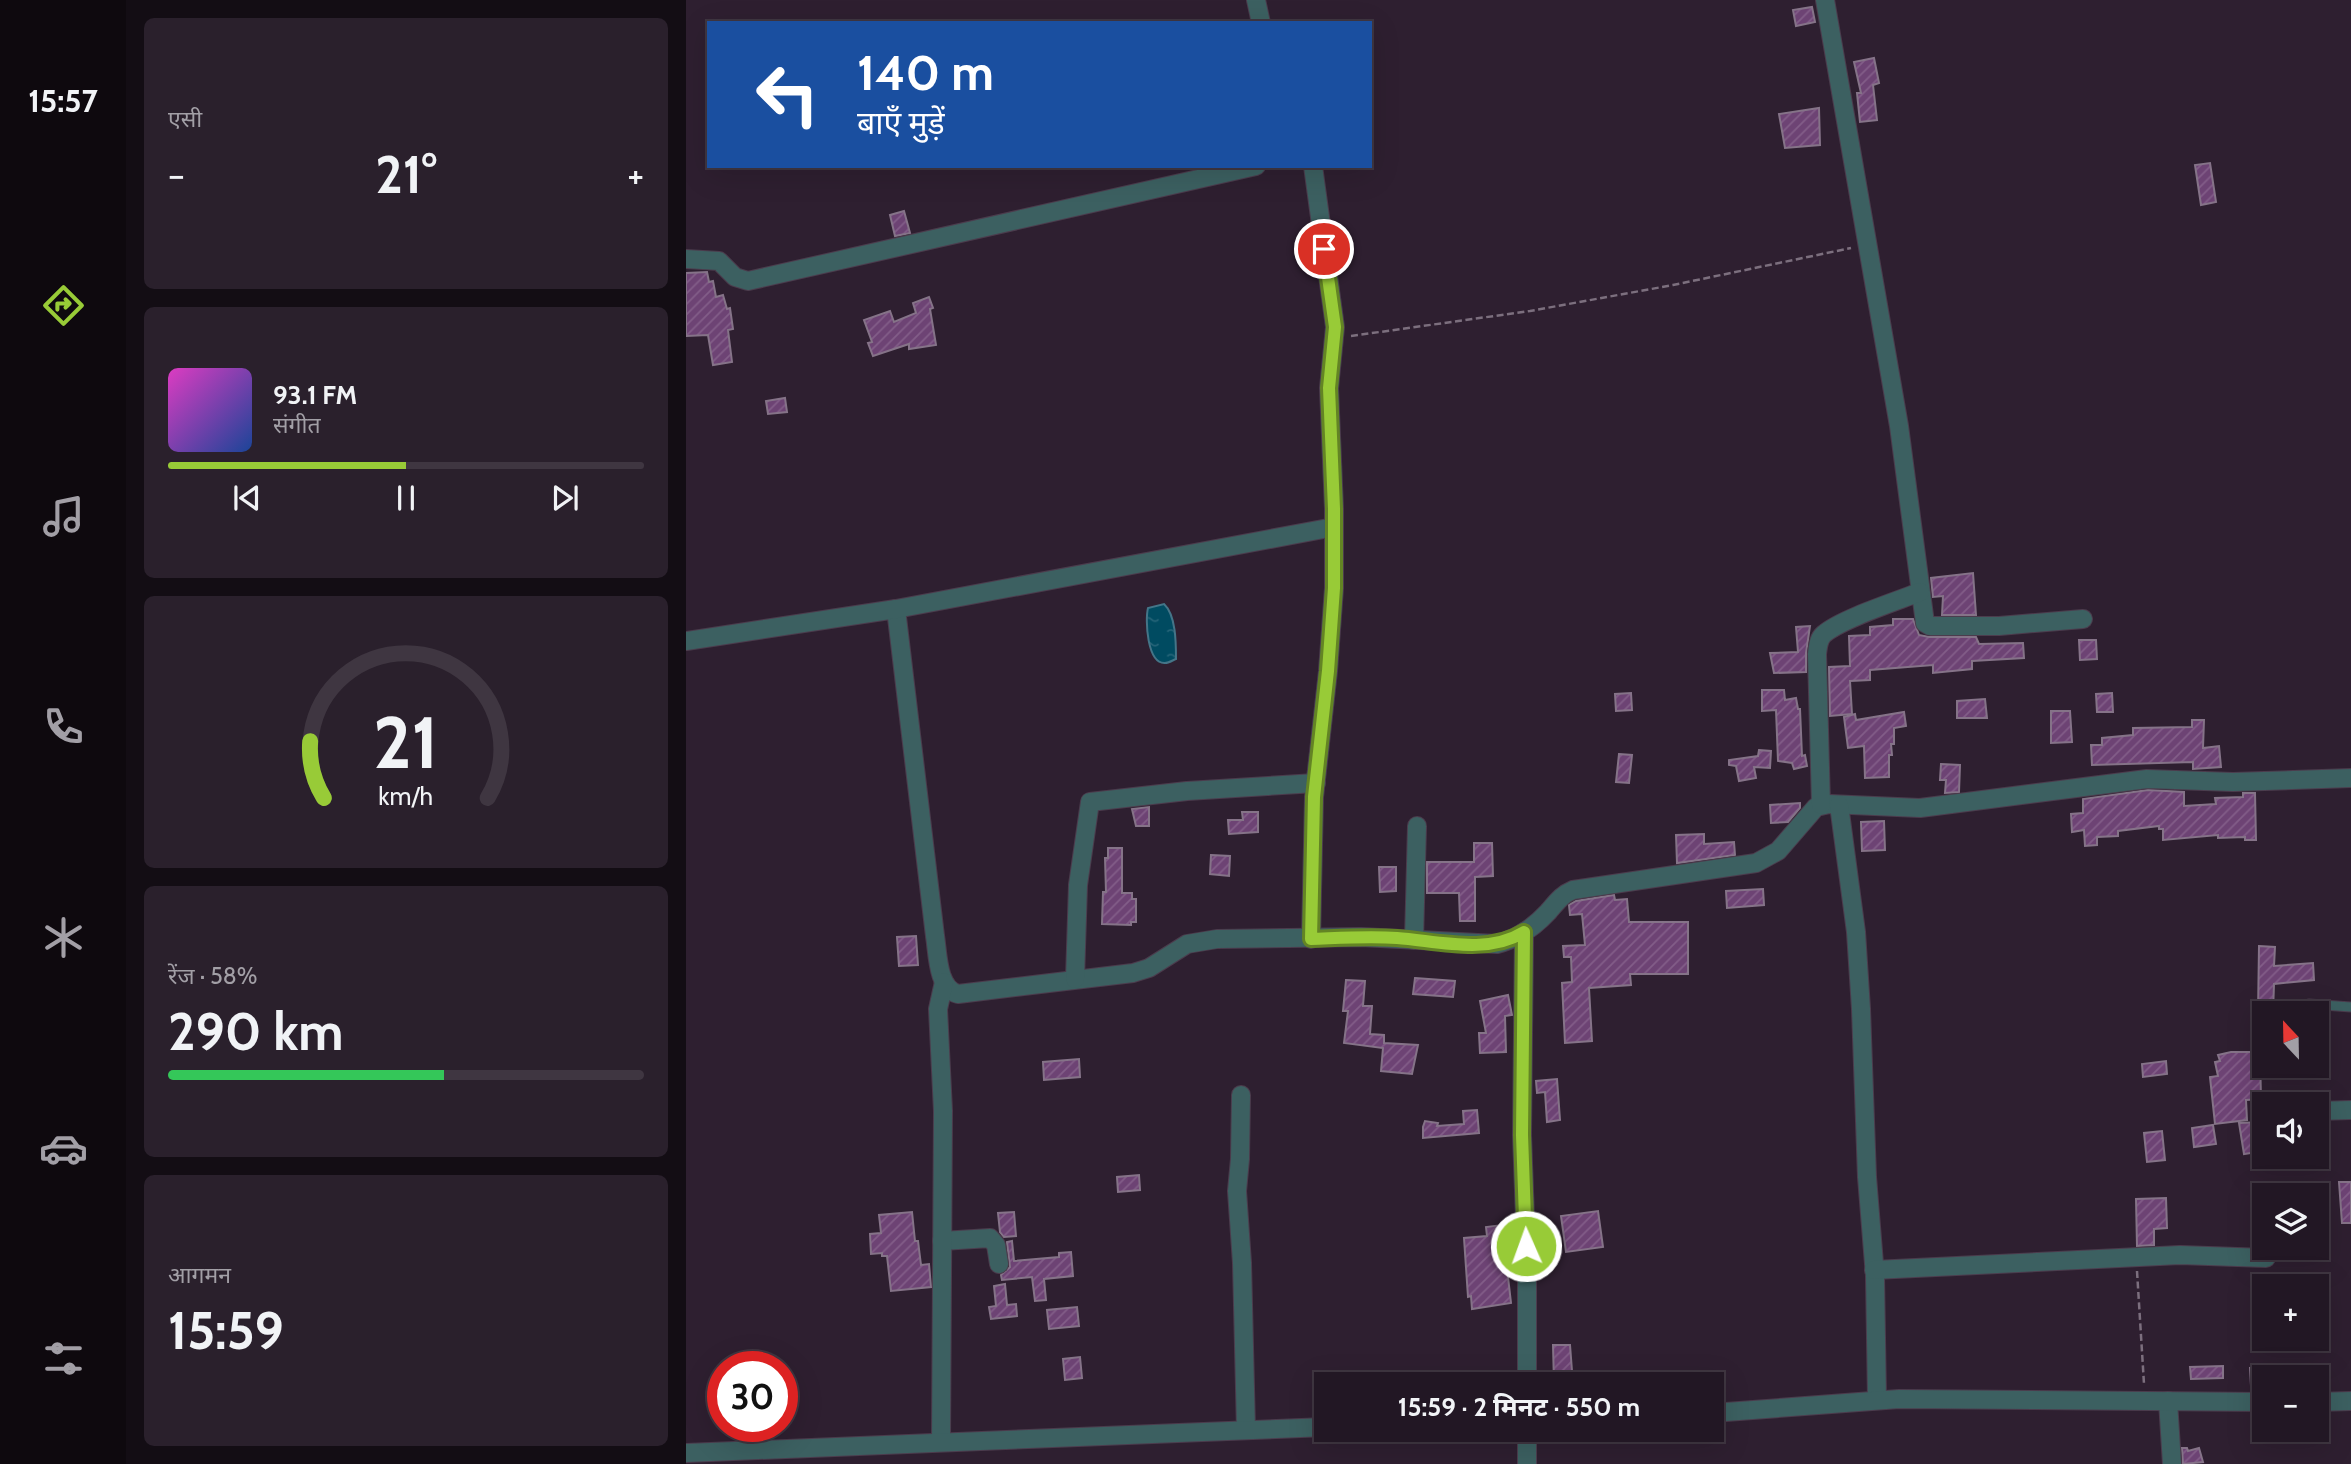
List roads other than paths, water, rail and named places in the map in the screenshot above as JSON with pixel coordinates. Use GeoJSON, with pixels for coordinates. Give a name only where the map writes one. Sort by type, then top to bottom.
{"type":"FeatureCollection","features":[{"type":"Feature","properties":{"kind":"street"},"geometry":{"type":"LineString","coordinates":[[1256,0],[1261,21]]}},
{"type":"Feature","properties":{"kind":"street"},"geometry":{"type":"LineString","coordinates":[[1825,0],[1899,426],[1924,618],[1930,626],[1999,626],[2083,619]]}},
{"type":"Feature","properties":{"kind":"street"},"geometry":{"type":"LineString","coordinates":[[686,260],[719,261],[735,277],[748,281],[1247,168]]}},
{"type":"Feature","properties":{"kind":"street"},"geometry":{"type":"LineString","coordinates":[[1311,939],[1316,783],[1334,588],[1329,388],[1335,327],[1312,168]]}},
{"type":"Feature","properties":{"kind":"street"},"geometry":{"type":"LineString","coordinates":[[686,641],[896,609],[1334,527]]}},
{"type":"Feature","properties":{"kind":"street"},"geometry":{"type":"LineString","coordinates":[[1877,1400],[1874,1270],[1867,1177],[1864,1058],[1857,945],[1830,805],[1817,654],[1822,635],[1848,621],[1920,592]]}},
{"type":"Feature","properties":{"kind":"street"},"geometry":{"type":"LineString","coordinates":[[896,609],[935,936],[944,982],[950,992],[967,995],[1141,971],[1191,943],[1217,939],[1414,940],[1497,944],[1524,932],[1548,912],[1557,900],[1573,890],[1740,867],[1766,859],[1778,851],[1816,807],[1830,805],[1920,808],[2147,779],[2233,782],[2351,778]]}},
{"type":"Feature","properties":{"kind":"street"},"geometry":{"type":"LineString","coordinates":[[1075,979],[1078,885],[1090,802],[1096,799],[1187,791],[1316,783]]}},
{"type":"Feature","properties":{"kind":"street"},"geometry":{"type":"LineString","coordinates":[[1414,940],[1417,826]]}},
{"type":"Feature","properties":{"kind":"street"},"geometry":{"type":"LineString","coordinates":[[1524,932],[1522,1135],[1527,1372]]}},
{"type":"Feature","properties":{"kind":"street"},"geometry":{"type":"LineString","coordinates":[[941,1442],[943,1111],[938,1009],[944,982]]}},
{"type":"Feature","properties":{"kind":"street"},"geometry":{"type":"LineString","coordinates":[[1241,1095],[1237,1191],[1242,1263],[1246,1430]]}},
{"type":"Feature","properties":{"kind":"street"},"geometry":{"type":"LineString","coordinates":[[2329,1111],[2351,1110]]}},
{"type":"Feature","properties":{"kind":"street"},"geometry":{"type":"LineString","coordinates":[[942,1241],[990,1238],[996,1245],[999,1264]]}},
{"type":"Feature","properties":{"kind":"street"},"geometry":{"type":"LineString","coordinates":[[1874,1270],[2180,1255],[2252,1258]]}},
{"type":"Feature","properties":{"kind":"street"},"geometry":{"type":"LineString","coordinates":[[1724,1412],[1877,1400],[2252,1402]]}},
{"type":"Feature","properties":{"kind":"street"},"geometry":{"type":"LineString","coordinates":[[2168,1401],[2172,1464]]}},
{"type":"Feature","properties":{"kind":"street"},"geometry":{"type":"LineString","coordinates":[[2329,1402],[2351,1401]]}},
{"type":"Feature","properties":{"kind":"street"},"geometry":{"type":"LineString","coordinates":[[689,1456],[941,1442],[1314,1427]]}},
{"type":"Feature","properties":{"kind":"street"},"geometry":{"type":"LineString","coordinates":[[1527,1442],[1527,1464]]}},
{"type":"Feature","properties":{"kind":"lane"},"geometry":{"type":"LineString","coordinates":[[2329,1005],[2351,1007]]}},
{"type":"Feature","properties":{"kind":"water"},"geometry":{"type":"Polygon","coordinates":[[[1164,604],[1173,622],[1176,652],[1176,659],[1165,663],[1154,657],[1147,622],[1148,608],[1164,604]]]}}]}
